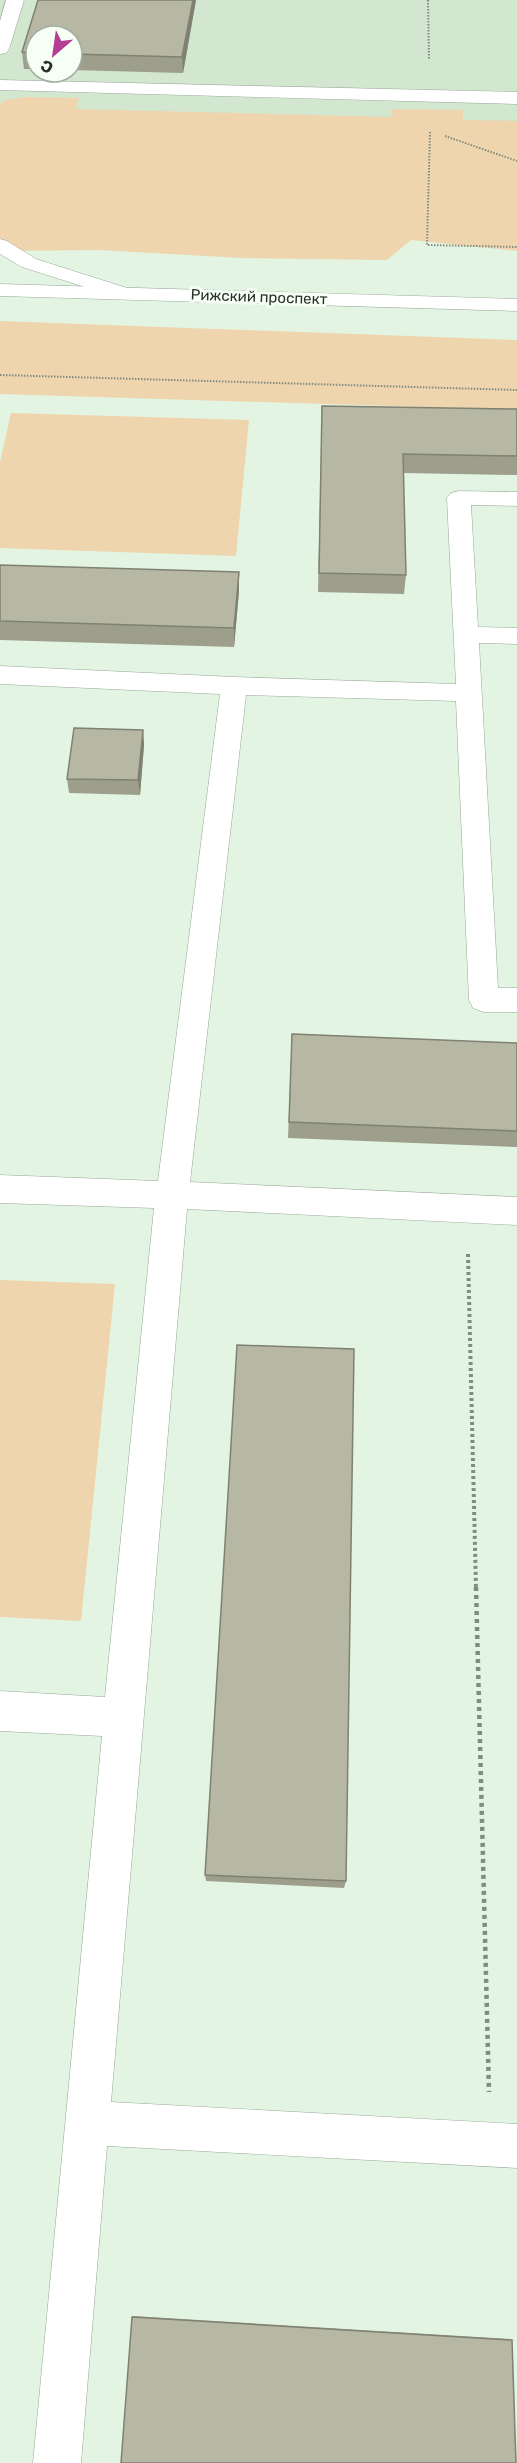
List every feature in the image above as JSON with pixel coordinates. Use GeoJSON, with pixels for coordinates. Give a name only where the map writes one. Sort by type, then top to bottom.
{"type":"FeatureCollection","features":[{"type":"Feature","properties":{"kind":"main road"},"geometry":{"type":"LineString","coordinates":[[0,49],[15,0]]}},
{"type":"Feature","properties":{"kind":"main road"},"geometry":{"type":"LineString","coordinates":[[0,86],[517,98]]}},
{"type":"Feature","properties":{"kind":"main road"},"geometry":{"type":"LineString","coordinates":[[0,245],[29,263],[123,293]]}},
{"type":"Feature","properties":{"kind":"main road","name":"Рижский проспект"},"geometry":{"type":"LineString","coordinates":[[0,290],[517,305]]}},
{"type":"Feature","properties":{"kind":"main road"},"geometry":{"type":"LineString","coordinates":[[517,499],[459,498],[484,1000],[517,1000]]}},
{"type":"Feature","properties":{"kind":"main road"},"geometry":{"type":"LineString","coordinates":[[466,635],[517,636]]}},
{"type":"Feature","properties":{"kind":"main road"},"geometry":{"type":"LineString","coordinates":[[0,675],[234,686],[469,693]]}},
{"type":"Feature","properties":{"kind":"main road"},"geometry":{"type":"LineString","coordinates":[[57,2463],[172,1195],[234,686]]}},
{"type":"Feature","properties":{"kind":"main road"},"geometry":{"type":"LineString","coordinates":[[0,1189],[517,1211]]}},
{"type":"Feature","properties":{"kind":"main road"},"geometry":{"type":"LineString","coordinates":[[0,1711],[123,1717]]}},
{"type":"Feature","properties":{"kind":"main road"},"geometry":{"type":"LineString","coordinates":[[87,2123],[504,2145]]}},
{"type":"Feature","properties":{"kind":"path"},"geometry":{"type":"LineString","coordinates":[[428,0],[429,66]]}},
{"type":"Feature","properties":{"kind":"path"},"geometry":{"type":"LineString","coordinates":[[430,124],[427,245],[517,247]]}},
{"type":"Feature","properties":{"kind":"path"},"geometry":{"type":"LineString","coordinates":[[441,135],[517,161]]}},
{"type":"Feature","properties":{"kind":"path"},"geometry":{"type":"LineString","coordinates":[[0,375],[517,390]]}},
{"type":"Feature","properties":{"kind":"path"},"geometry":{"type":"LineString","coordinates":[[467,1209],[504,2145]]}},
{"type":"Feature","properties":{"kind":"shaded area"},"geometry":{"type":"Polygon","coordinates":[[[0,0],[517,0],[517,162],[0,145],[0,0]]]}},
{"type":"Feature","properties":{"kind":"shaded area"},"geometry":{"type":"Polygon","coordinates":[[[25,97],[79,98],[76,109],[391,117],[392,109],[463,110],[463,120],[517,121],[517,251],[411,240],[387,260],[242,258],[100,250],[0,251],[0,107],[2,101],[25,97]]]}},
{"type":"Feature","properties":{"kind":"shaded area"},"geometry":{"type":"Polygon","coordinates":[[[0,321],[517,340],[517,410],[0,394],[0,321]]]}},
{"type":"Feature","properties":{"kind":"shaded area"},"geometry":{"type":"Polygon","coordinates":[[[11,413],[249,420],[236,556],[0,548],[0,462],[11,413]]]}},
{"type":"Feature","properties":{"kind":"shaded area"},"geometry":{"type":"Polygon","coordinates":[[[0,1280],[115,1284],[81,1621],[0,1617],[0,1280]]]}},
{"type":"Feature","properties":{"kind":"building"},"geometry":{"type":"Polygon","coordinates":[[[38,0],[193,0],[182,57],[84,54],[84,24],[31,24],[38,0]]]}},
{"type":"Feature","properties":{"kind":"building"},"geometry":{"type":"Polygon","coordinates":[[[322,406],[517,409],[517,456],[403,454],[406,575],[319,573],[322,406]]]}},
{"type":"Feature","properties":{"kind":"building"},"geometry":{"type":"Polygon","coordinates":[[[0,565],[239,572],[234,628],[0,621],[0,565]]]}},
{"type":"Feature","properties":{"kind":"building"},"geometry":{"type":"Polygon","coordinates":[[[74,728],[143,730],[138,780],[67,779],[74,728]]]}},
{"type":"Feature","properties":{"kind":"building"},"geometry":{"type":"Polygon","coordinates":[[[292,1034],[517,1043],[517,1131],[289,1122],[292,1034]]]}},
{"type":"Feature","properties":{"kind":"building"},"geometry":{"type":"Polygon","coordinates":[[[237,1345],[354,1349],[346,1881],[205,1875],[237,1345]]]}},
{"type":"Feature","properties":{"kind":"building"},"geometry":{"type":"Polygon","coordinates":[[[132,2317],[512,2340],[516,2463],[121,2463],[132,2317]]]}}]}
